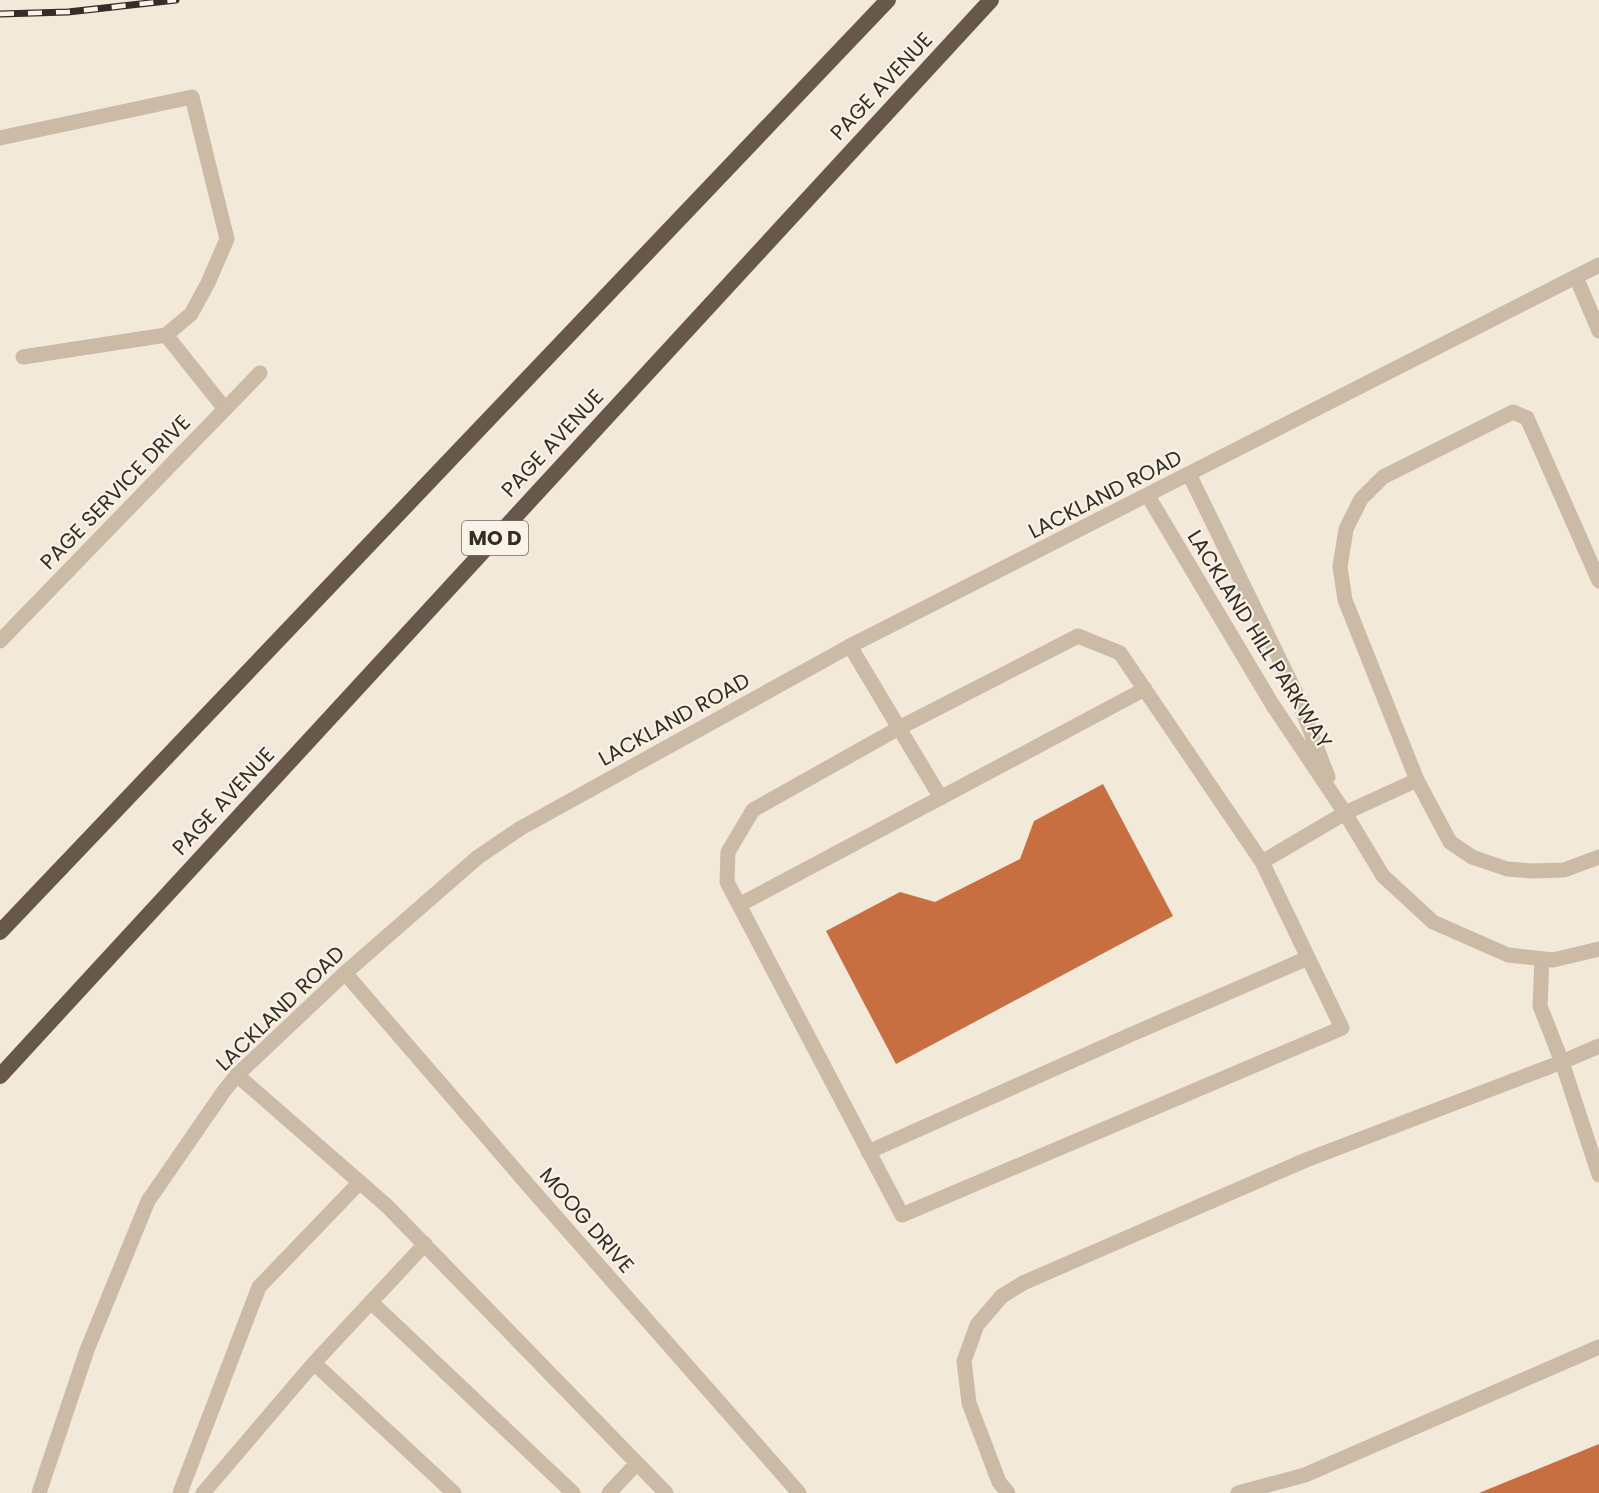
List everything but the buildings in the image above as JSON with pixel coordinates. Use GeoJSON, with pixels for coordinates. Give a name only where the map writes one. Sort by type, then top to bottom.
{"type":"FeatureCollection","features":[{"type":"Feature","properties":{"kind":"highway"},"geometry":{"type":"LineString","coordinates":[[0,932],[888,0]]}},
{"type":"Feature","properties":{"kind":"highway","name":"PAGE AVENUE"},"geometry":{"type":"LineString","coordinates":[[0,1076],[991,0]]}},
{"type":"Feature","properties":{"kind":"street"},"geometry":{"type":"LineString","coordinates":[[0,138],[192,97],[227,239],[208,283],[190,314],[166,335],[23,357]]}},
{"type":"Feature","properties":{"kind":"street","name":"LACKLAND ROAD"},"geometry":{"type":"LineString","coordinates":[[39,1493],[87,1350],[148,1201],[237,1075],[345,973],[478,857],[521,828],[850,646],[1599,265]]}},
{"type":"Feature","properties":{"kind":"street"},"geometry":{"type":"LineString","coordinates":[[1576,277],[1599,332]]}},
{"type":"Feature","properties":{"kind":"street"},"geometry":{"type":"LineString","coordinates":[[166,335],[225,409]]}},
{"type":"Feature","properties":{"kind":"street","name":"PAGE SERVICE DRIVE"},"geometry":{"type":"LineString","coordinates":[[0,641],[260,373]]}},
{"type":"Feature","properties":{"kind":"street"},"geometry":{"type":"LineString","coordinates":[[1599,581],[1527,418],[1513,412],[1383,477],[1361,499],[1346,529],[1340,567],[1346,600],[1417,780],[1450,842],[1472,857],[1507,869],[1564,870],[1599,857]]}},
{"type":"Feature","properties":{"kind":"street","name":"LACKLAND HILL PARKWAY"},"geometry":{"type":"LineString","coordinates":[[1189,474],[1295,691],[1341,808]]}},
{"type":"Feature","properties":{"kind":"street","name":"LACKLAND HILL PARKWAY"},"geometry":{"type":"LineString","coordinates":[[1148,496],[1272,704],[1383,876],[1432,922],[1508,955],[1553,960],[1599,949]]}},
{"type":"Feature","properties":{"kind":"street"},"geometry":{"type":"LineString","coordinates":[[1078,636],[1120,653],[1145,689],[1262,862],[1342,1028],[902,1215],[727,882],[728,852],[753,810],[899,728],[1078,636]]}},
{"type":"Feature","properties":{"kind":"street"},"geometry":{"type":"LineString","coordinates":[[850,646],[941,798]]}},
{"type":"Feature","properties":{"kind":"street"},"geometry":{"type":"LineString","coordinates":[[739,905],[1145,689]]}},
{"type":"Feature","properties":{"kind":"street"},"geometry":{"type":"LineString","coordinates":[[1262,862],[1341,808],[1417,780]]}},
{"type":"Feature","properties":{"kind":"street"},"geometry":{"type":"LineString","coordinates":[[868,1152],[1308,958]]}},
{"type":"Feature","properties":{"kind":"street"},"geometry":{"type":"LineString","coordinates":[[1542,959],[1540,1006],[1562,1062],[1599,1175]]}},
{"type":"Feature","properties":{"kind":"street","name":"MOOG DRIVE"},"geometry":{"type":"LineString","coordinates":[[345,973],[799,1493]]}},
{"type":"Feature","properties":{"kind":"street"},"geometry":{"type":"LineString","coordinates":[[1008,1493],[999,1482],[969,1403],[964,1360],[977,1325],[1002,1296],[1023,1283],[1306,1160],[1599,1046]]}},
{"type":"Feature","properties":{"kind":"street"},"geometry":{"type":"LineString","coordinates":[[237,1075],[387,1206],[666,1493]]}},
{"type":"Feature","properties":{"kind":"street"},"geometry":{"type":"LineString","coordinates":[[180,1493],[259,1287],[360,1182]]}},
{"type":"Feature","properties":{"kind":"street"},"geometry":{"type":"LineString","coordinates":[[203,1493],[314,1363],[425,1244]]}},
{"type":"Feature","properties":{"kind":"street"},"geometry":{"type":"LineString","coordinates":[[371,1302],[573,1493]]}},
{"type":"Feature","properties":{"kind":"street"},"geometry":{"type":"LineString","coordinates":[[1238,1493],[1305,1475],[1599,1347]]}},
{"type":"Feature","properties":{"kind":"street"},"geometry":{"type":"LineString","coordinates":[[314,1363],[454,1493]]}},
{"type":"Feature","properties":{"kind":"street"},"geometry":{"type":"LineString","coordinates":[[609,1493],[637,1463]]}},
{"type":"Feature","properties":{"kind":"railway"},"geometry":{"type":"LineString","coordinates":[[0,14],[68,12],[176,0]]}}]}
